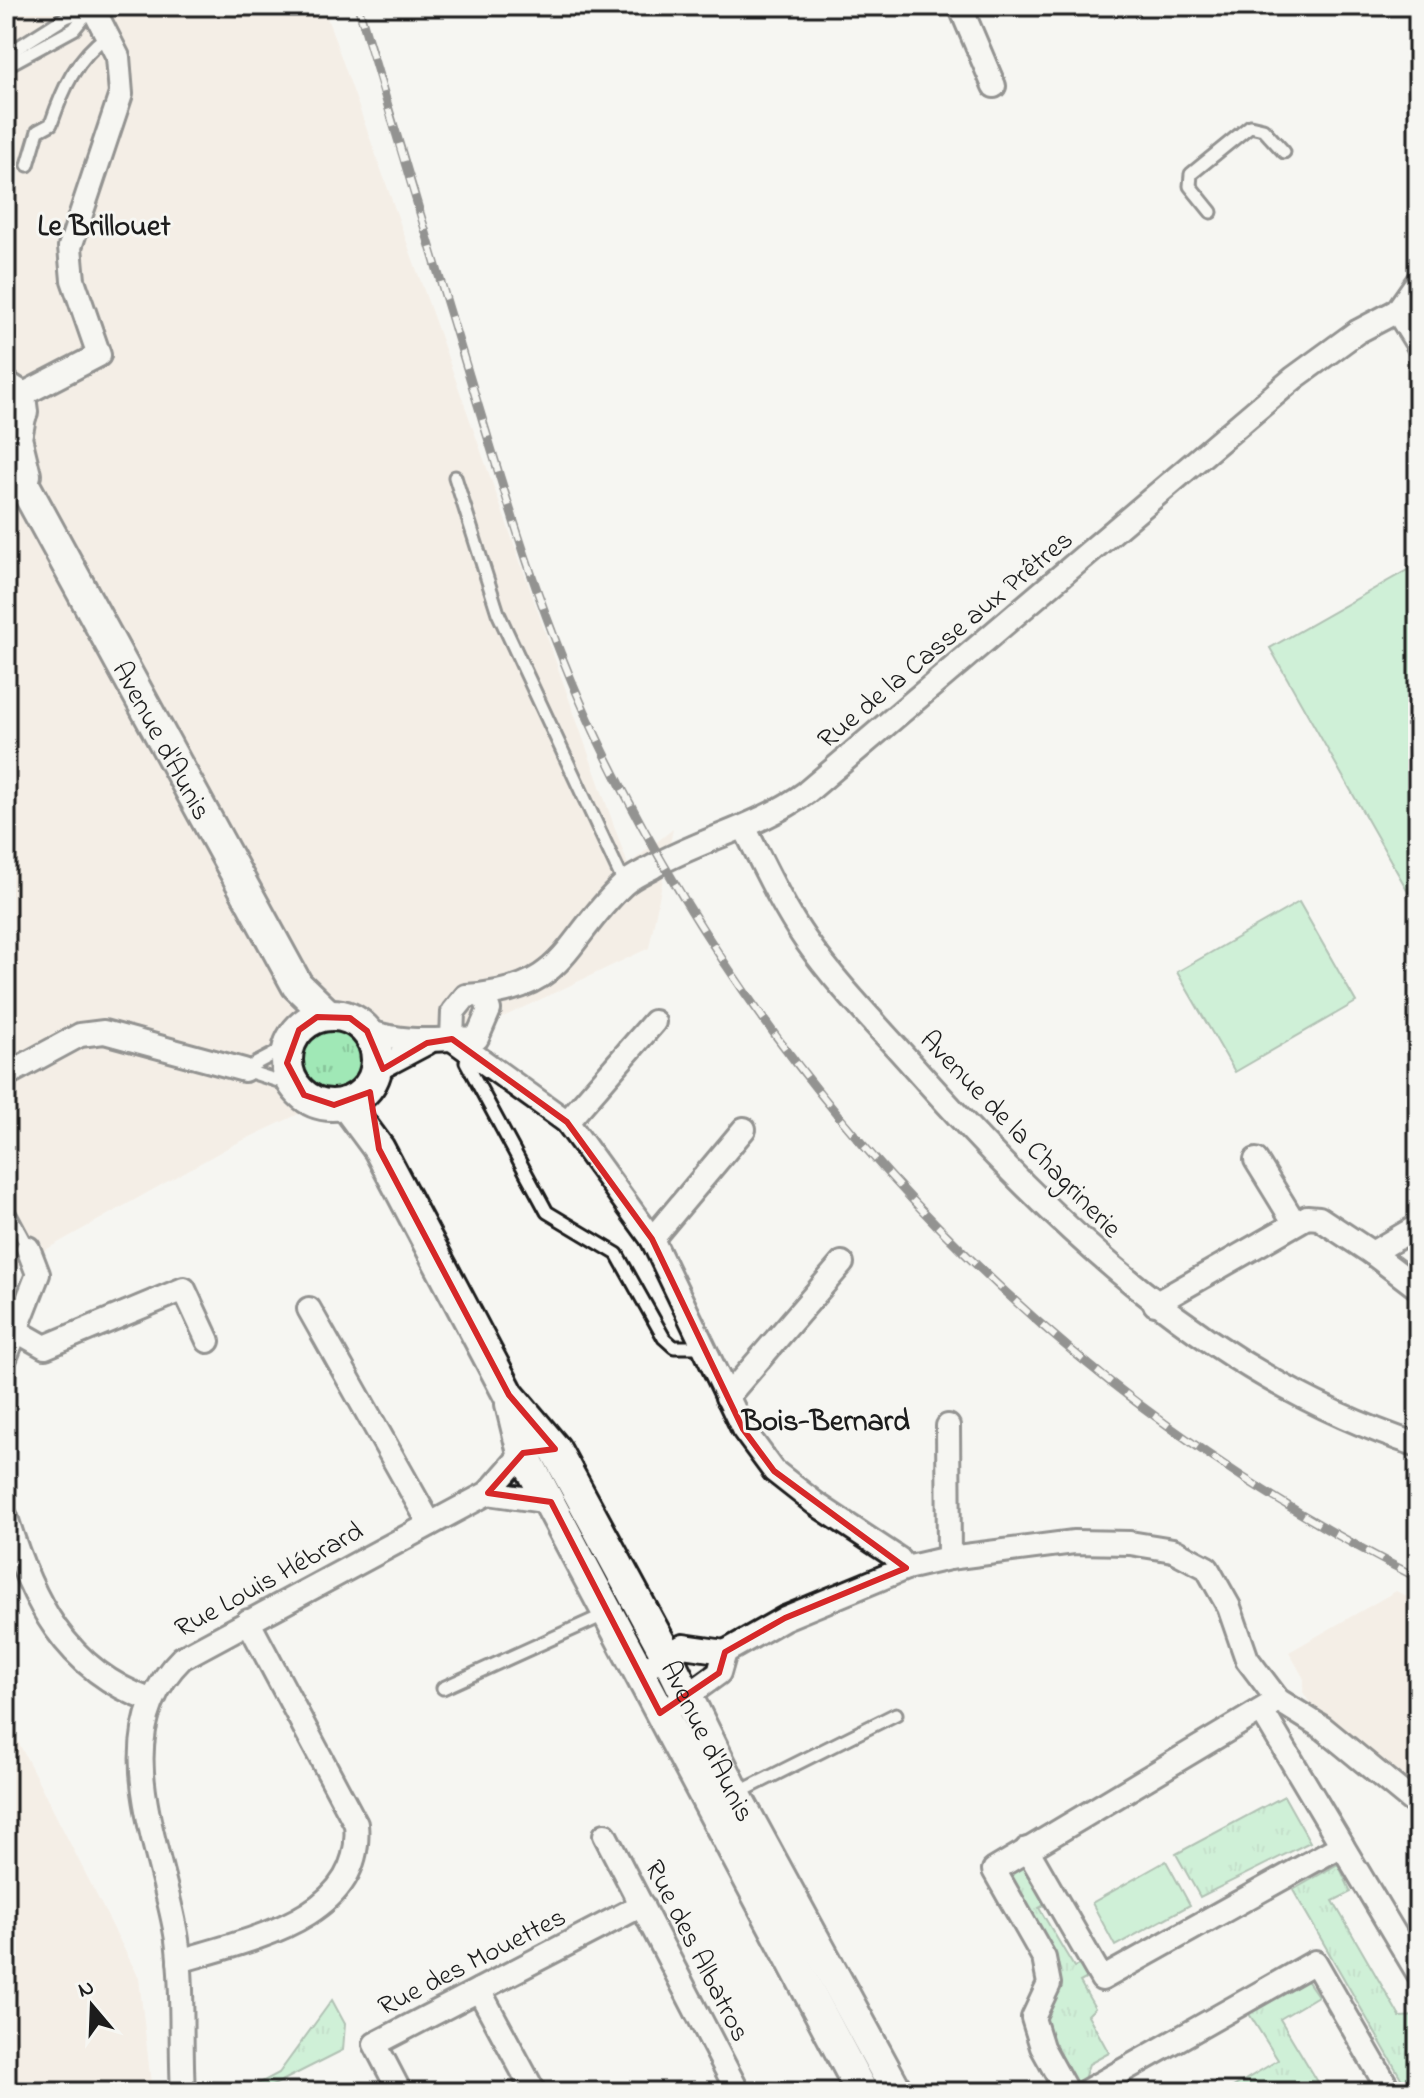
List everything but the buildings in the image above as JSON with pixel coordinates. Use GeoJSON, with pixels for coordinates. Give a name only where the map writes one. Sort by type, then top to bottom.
{"type":"FeatureCollection","features":[{"type":"Feature","properties":{"kind":"main road","name":"Avenue d'Aunis"},"geometry":{"type":"LineString","coordinates":[[13,407],[16,438],[30,492]]}},
{"type":"Feature","properties":{"kind":"main road","name":"Avenue d'Aunis"},"geometry":{"type":"LineString","coordinates":[[6,452],[297,985],[328,1015]]}},
{"type":"Feature","properties":{"kind":"main road","name":"Avenue d'Aunis"},"geometry":{"type":"LineString","coordinates":[[294,1038],[297,985]]}},
{"type":"Feature","properties":{"kind":"main road"},"geometry":{"type":"LineString","coordinates":[[317,1017],[350,1018],[367,1031],[376,1050],[363,1086],[323,1104],[297,1087],[289,1072],[294,1038],[317,1017]]}},
{"type":"Feature","properties":{"kind":"main road","name":"Avenue d'Aunis"},"geometry":{"type":"LineString","coordinates":[[363,1086],[379,1149],[509,1395],[555,1449],[667,1656],[735,1794],[897,2092]]}},
{"type":"Feature","properties":{"kind":"main road","name":"Avenue d'Aunis"},"geometry":{"type":"LineString","coordinates":[[509,1395],[523,1453],[862,2092]]}},
{"type":"Feature","properties":{"kind":"street"},"geometry":{"type":"LineString","coordinates":[[960,6],[994,86]]}},
{"type":"Feature","properties":{"kind":"street"},"geometry":{"type":"LineString","coordinates":[[13,407],[99,355],[73,280],[70,247],[121,94],[118,57],[92,7]]}},
{"type":"Feature","properties":{"kind":"street","name":"Rue de la Casse aux Prêtres"},"geometry":{"type":"LineString","coordinates":[[367,1031],[396,1040],[427,1043],[477,1038],[489,1010],[484,995],[541,977],[568,953],[624,883],[682,852],[782,811],[853,755],[940,675],[1021,612],[1294,378],[1357,332],[1397,311],[1418,281]]}},
{"type":"Feature","properties":{"kind":"street"},"geometry":{"type":"LineString","coordinates":[[1397,311],[1418,345]]}},
{"type":"Feature","properties":{"kind":"street","name":"Avenue de la Chagrinerie"},"geometry":{"type":"LineString","coordinates":[[744,827],[803,936],[826,968],[942,1098],[1056,1218],[1155,1304],[1282,1388],[1418,1445]]}},
{"type":"Feature","properties":{"kind":"street"},"geometry":{"type":"LineString","coordinates":[[567,1122],[654,1022]]}},
{"type":"Feature","properties":{"kind":"street"},"geometry":{"type":"LineString","coordinates":[[6,1075],[80,1035],[104,1032],[244,1070]]}},
{"type":"Feature","properties":{"kind":"street"},"geometry":{"type":"LineString","coordinates":[[452,1039],[567,1122],[652,1239],[743,1429],[774,1471],[899,1559],[906,1568]]}},
{"type":"Feature","properties":{"kind":"street","name":"Rue de la Casse aux Prêtres"},"geometry":{"type":"LineString","coordinates":[[363,1086],[427,1043]]}},
{"type":"Feature","properties":{"kind":"street"},"geometry":{"type":"LineString","coordinates":[[652,1239],[744,1129]]}},
{"type":"Feature","properties":{"kind":"street"},"geometry":{"type":"LineString","coordinates":[[1256,1160],[1294,1222]]}},
{"type":"Feature","properties":{"kind":"street"},"geometry":{"type":"LineString","coordinates":[[1155,1304],[1307,1217],[1319,1218],[1418,1288]]}},
{"type":"Feature","properties":{"kind":"street"},"geometry":{"type":"LineString","coordinates":[[1372,1253],[1418,1226]]}},
{"type":"Feature","properties":{"kind":"street"},"geometry":{"type":"LineString","coordinates":[[6,1356],[38,1274],[28,1248]]}},
{"type":"Feature","properties":{"kind":"street"},"geometry":{"type":"LineString","coordinates":[[727,1397],[842,1263]]}},
{"type":"Feature","properties":{"kind":"street"},"geometry":{"type":"LineString","coordinates":[[17,1331],[45,1347],[184,1289],[208,1341]]}},
{"type":"Feature","properties":{"kind":"street"},"geometry":{"type":"LineString","coordinates":[[309,1309],[430,1524]]}},
{"type":"Feature","properties":{"kind":"street"},"geometry":{"type":"LineString","coordinates":[[948,1426],[949,1558]]}},
{"type":"Feature","properties":{"kind":"street"},"geometry":{"type":"LineString","coordinates":[[488,1493],[523,1453],[555,1449]]}},
{"type":"Feature","properties":{"kind":"street"},"geometry":{"type":"LineString","coordinates":[[488,1493],[551,1502]]}},
{"type":"Feature","properties":{"kind":"street","name":"Rue Louis Hébrard"},"geometry":{"type":"LineString","coordinates":[[150,1700],[165,1674],[182,1658],[488,1493]]}},
{"type":"Feature","properties":{"kind":"street"},"geometry":{"type":"LineString","coordinates":[[6,1517],[16,1549],[52,1628],[98,1676],[119,1689],[150,1700],[143,1725],[144,1802],[179,1961],[183,2092]]}},
{"type":"Feature","properties":{"kind":"street"},"geometry":{"type":"LineString","coordinates":[[641,1672],[683,1646],[725,1652],[785,1618],[906,1568],[949,1558],[1074,1542],[1130,1543],[1173,1550],[1207,1568],[1229,1607],[1247,1659],[1342,1845],[1418,1973]]}},
{"type":"Feature","properties":{"kind":"street"},"geometry":{"type":"LineString","coordinates":[[179,1961],[281,1930],[340,1887],[356,1859],[356,1824],[248,1621]]}},
{"type":"Feature","properties":{"kind":"street"},"geometry":{"type":"LineString","coordinates":[[660,1713],[687,1699],[719,1673],[725,1652]]}},
{"type":"Feature","properties":{"kind":"street"},"geometry":{"type":"LineString","coordinates":[[1270,1705],[1323,1728],[1418,1806]]}},
{"type":"Feature","properties":{"kind":"street"},"geometry":{"type":"LineString","coordinates":[[1067,2092],[1042,2047],[1033,2018],[1049,1984],[1044,1958],[994,1870],[1270,1705]]}},
{"type":"Feature","properties":{"kind":"street","name":"Rue des Albatros"},"geometry":{"type":"LineString","coordinates":[[605,1835],[738,2092]]}},
{"type":"Feature","properties":{"kind":"street"},"geometry":{"type":"LineString","coordinates":[[1027,1849],[1102,1979],[1342,1845]]}},
{"type":"Feature","properties":{"kind":"street","name":"Rue des Mouettes"},"geometry":{"type":"LineString","coordinates":[[400,2092],[375,2044],[642,1905]]}},
{"type":"Feature","properties":{"kind":"street"},"geometry":{"type":"LineString","coordinates":[[1085,2092],[1315,1962],[1390,2092]]}},
{"type":"Feature","properties":{"kind":"street"},"geometry":{"type":"LineString","coordinates":[[479,1990],[534,2092]]}},
{"type":"Feature","properties":{"kind":"lane"},"geometry":{"type":"LineString","coordinates":[[6,55],[66,17],[92,7]]}},
{"type":"Feature","properties":{"kind":"lane"},"geometry":{"type":"LineString","coordinates":[[6,66],[74,29],[92,7]]}},
{"type":"Feature","properties":{"kind":"lane"},"geometry":{"type":"LineString","coordinates":[[28,165],[38,131],[51,124],[62,92],[86,51],[107,36]]}},
{"type":"Feature","properties":{"kind":"lane"},"geometry":{"type":"LineString","coordinates":[[1211,212],[1190,186],[1191,174],[1250,126],[1263,129],[1284,152]]}},
{"type":"Feature","properties":{"kind":"lane"},"geometry":{"type":"LineString","coordinates":[[455,477],[498,613],[624,883]]}},
{"type":"Feature","properties":{"kind":"lane"},"geometry":{"type":"LineString","coordinates":[[244,1070],[294,1038]]}},
{"type":"Feature","properties":{"kind":"lane"},"geometry":{"type":"LineString","coordinates":[[471,1052],[466,1062],[547,1212],[617,1254],[664,1338],[674,1347],[704,1347]]}},
{"type":"Feature","properties":{"kind":"lane"},"geometry":{"type":"LineString","coordinates":[[244,1070],[297,1087]]}},
{"type":"Feature","properties":{"kind":"lane"},"geometry":{"type":"LineString","coordinates":[[6,1207],[28,1248]]}},
{"type":"Feature","properties":{"kind":"lane"},"geometry":{"type":"LineString","coordinates":[[443,1688],[610,1613]]}},
{"type":"Feature","properties":{"kind":"lane"},"geometry":{"type":"LineString","coordinates":[[735,1794],[896,1714]]}},
{"type":"Feature","properties":{"kind":"highlighted area"},"geometry":{"type":"Polygon","coordinates":[[[317,1017],[350,1018],[367,1031],[383,1069],[427,1043],[452,1039],[567,1122],[652,1239],[743,1429],[774,1471],[906,1568],[785,1618],[725,1652],[719,1673],[660,1713],[551,1502],[488,1493],[523,1453],[555,1449],[509,1395],[379,1149],[370,1092],[334,1105],[304,1095],[287,1063],[299,1030],[317,1017]]]}},
{"type":"Feature","properties":{"kind":"shaded area"},"geometry":{"type":"Polygon","coordinates":[[[6,6],[323,6],[628,865],[673,829],[649,948],[229,1147],[6,1272],[6,6]]]}},
{"type":"Feature","properties":{"kind":"shaded area"},"geometry":{"type":"Polygon","coordinates":[[[1396,1591],[1418,1602],[1418,1797],[1315,1712],[1303,1692],[1304,1679],[1289,1652],[1396,1591]]]}},
{"type":"Feature","properties":{"kind":"shaded area"},"geometry":{"type":"Polygon","coordinates":[[[6,1718],[139,1978],[152,2092],[6,2092],[6,1718]]]}},
{"type":"Feature","properties":{"kind":"green space"},"geometry":{"type":"Polygon","coordinates":[[[1418,564],[1418,909],[1270,648],[1418,564]]]}},
{"type":"Feature","properties":{"kind":"green space"},"geometry":{"type":"Polygon","coordinates":[[[1299,902],[1356,1002],[1235,1072],[1177,972],[1299,902]]]}},
{"type":"Feature","properties":{"kind":"green space"},"geometry":{"type":"Polygon","coordinates":[[[322,1029],[334,1029],[351,1038],[358,1049],[358,1073],[351,1084],[334,1093],[322,1093],[310,1088],[301,1079],[296,1067],[296,1055],[301,1043],[310,1034],[322,1029]]]}},
{"type":"Feature","properties":{"kind":"green space"},"geometry":{"type":"Polygon","coordinates":[[[1284,1796],[1310,1842],[1200,1897],[1176,1854],[1284,1796]]]}},
{"type":"Feature","properties":{"kind":"green space"},"geometry":{"type":"Polygon","coordinates":[[[1166,1861],[1190,1905],[1115,1946],[1092,1903],[1166,1861]]]}},
{"type":"Feature","properties":{"kind":"green space"},"geometry":{"type":"Polygon","coordinates":[[[1020,1863],[1029,1867],[1051,1902],[1039,1908],[1074,1967],[1084,1963],[1093,1975],[1080,1982],[1095,2008],[1088,2015],[1109,2053],[1089,2064],[1083,2082],[1071,2081],[1042,2030],[1049,2003],[1006,1873],[1020,1863]]]}},
{"type":"Feature","properties":{"kind":"green space"},"geometry":{"type":"Polygon","coordinates":[[[1338,1864],[1351,1892],[1333,1901],[1400,2017],[1418,2016],[1418,2092],[1409,2092],[1293,1890],[1338,1864]]]}},
{"type":"Feature","properties":{"kind":"green space"},"geometry":{"type":"Polygon","coordinates":[[[1304,1976],[1318,1996],[1280,2019],[1324,2092],[1225,2092],[1278,2060],[1246,2009],[1304,1976]]]}},
{"type":"Feature","properties":{"kind":"green space"},"geometry":{"type":"Polygon","coordinates":[[[332,2000],[345,2024],[343,2050],[260,2092],[243,2092],[279,2073],[332,2000]]]}},
{"type":"Feature","properties":{"kind":"railway"},"geometry":{"type":"LineString","coordinates":[[358,6],[497,467],[559,650],[597,738],[667,871],[748,997],[838,1116],[938,1226],[1046,1328],[1162,1421],[1286,1505],[1418,1578]]}},
{"type":"Feature","properties":{"kind":"district","name":"Le Brillouet"},"geometry":{"type":"Point","coordinates":[104,225]}},
{"type":"Feature","properties":{"kind":"district","name":"Bois-Bernard"},"geometry":{"type":"Point","coordinates":[826,1420]}}]}
